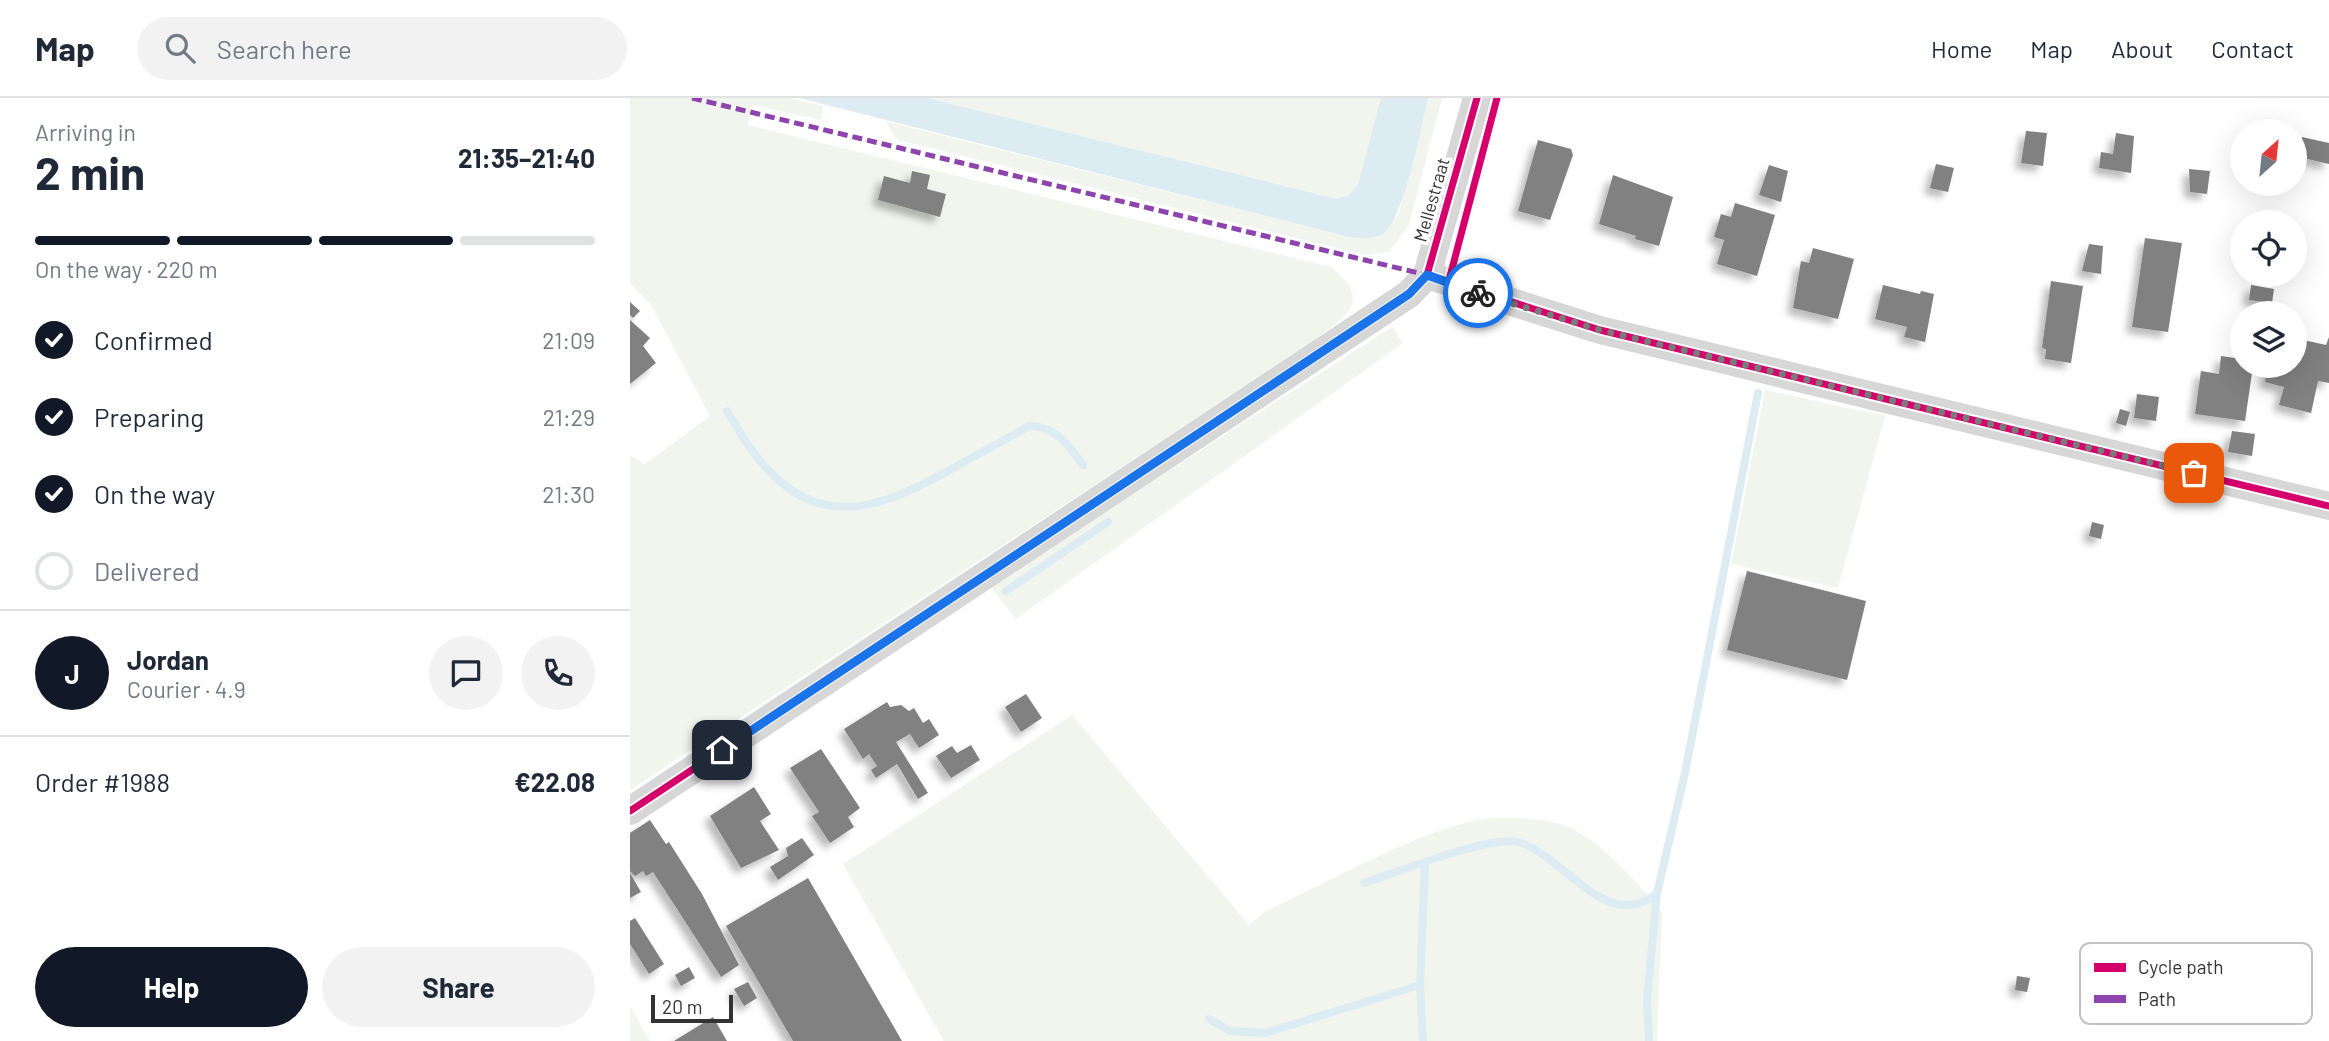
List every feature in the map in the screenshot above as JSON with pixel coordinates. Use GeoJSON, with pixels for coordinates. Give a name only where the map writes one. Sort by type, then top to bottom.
{"type":"FeatureCollection","features":[{"type":"Feature","properties":{"kind":"street","name":"Mellestraat"},"geometry":{"type":"LineString","coordinates":[[1427,275],[1477,98]]}},
{"type":"Feature","properties":{"kind":"street"},"geometry":{"type":"LineString","coordinates":[[630,811],[1409,294],[1427,275],[1600,330],[2329,506]]}},
{"type":"Feature","properties":{"kind":"shaded area"},"geometry":{"type":"Polygon","coordinates":[[[630,98],[789,98],[823,106],[821,120],[751,105],[748,125],[1331,267],[1351,290],[1353,300],[1343,317],[1311,343],[630,790],[630,455],[645,464],[710,416],[651,305],[630,284],[630,98]]]}},
{"type":"Feature","properties":{"kind":"shaded area"},"geometry":{"type":"Polygon","coordinates":[[[799,98],[926,98],[1337,199],[1348,196],[1358,185],[1381,98],[1428,98],[1411,172],[1397,212],[1381,235],[1365,238],[1349,237],[799,98]]]}},
{"type":"Feature","properties":{"kind":"shaded area"},"geometry":{"type":"Polygon","coordinates":[[[903,98],[1390,98],[1363,195],[1346,206],[903,98]]]}},
{"type":"Feature","properties":{"kind":"shaded area"},"geometry":{"type":"Polygon","coordinates":[[[1428,98],[1442,98],[1409,225],[1389,252],[1365,255],[898,140],[885,121],[1349,237],[1398,216],[1428,98]]]}},
{"type":"Feature","properties":{"kind":"shaded area"},"geometry":{"type":"Polygon","coordinates":[[[1392,327],[1403,343],[1016,619],[990,586],[1392,327]]]}},
{"type":"Feature","properties":{"kind":"shaded area"},"geometry":{"type":"Polygon","coordinates":[[[1765,390],[1885,416],[1838,588],[1731,564],[1765,390]]]}},
{"type":"Feature","properties":{"kind":"shaded area"},"geometry":{"type":"Polygon","coordinates":[[[1072,715],[1249,925],[1264,912],[1365,862],[1417,839],[1468,822],[1492,818],[1522,818],[1551,822],[1573,829],[1610,856],[1662,912],[1657,1041],[944,1041],[843,864],[1072,715]]]}},
{"type":"Feature","properties":{"kind":"shaded area"},"geometry":{"type":"Polygon","coordinates":[[[630,1006],[650,1041],[630,1041],[630,1006]]]}},
{"type":"Feature","properties":{"kind":"building"},"geometry":{"type":"Polygon","coordinates":[[[2026,131],[2047,133],[2043,166],[2021,163],[2026,131]]]}},
{"type":"Feature","properties":{"kind":"building"},"geometry":{"type":"Polygon","coordinates":[[[2116,133],[2134,136],[2131,173],[2099,168],[2101,152],[2113,154],[2116,133]]]}},
{"type":"Feature","properties":{"kind":"building"},"geometry":{"type":"Polygon","coordinates":[[[2307,138],[2329,143],[2329,164],[2307,159],[2307,138]]]}},
{"type":"Feature","properties":{"kind":"building"},"geometry":{"type":"Polygon","coordinates":[[[1538,140],[1571,149],[1573,155],[1550,220],[1518,211],[1538,140]]]}},
{"type":"Feature","properties":{"kind":"building"},"geometry":{"type":"Polygon","coordinates":[[[1936,164],[1954,168],[1948,192],[1930,188],[1936,164]]]}},
{"type":"Feature","properties":{"kind":"building"},"geometry":{"type":"Polygon","coordinates":[[[1769,165],[1788,171],[1781,202],[1759,195],[1769,165]]]}},
{"type":"Feature","properties":{"kind":"building"},"geometry":{"type":"Polygon","coordinates":[[[2189,169],[2210,171],[2207,194],[2190,192],[2189,169]]]}},
{"type":"Feature","properties":{"kind":"building"},"geometry":{"type":"Polygon","coordinates":[[[912,171],[930,175],[927,189],[946,194],[940,217],[878,200],[884,176],[910,183],[912,171]]]}},
{"type":"Feature","properties":{"kind":"building"},"geometry":{"type":"Polygon","coordinates":[[[1613,175],[1673,197],[1659,246],[1599,224],[1613,175]]]}},
{"type":"Feature","properties":{"kind":"building"},"geometry":{"type":"Polygon","coordinates":[[[1735,203],[1775,215],[1757,276],[1717,264],[1724,240],[1714,237],[1721,214],[1731,217],[1735,203]]]}},
{"type":"Feature","properties":{"kind":"building"},"geometry":{"type":"Polygon","coordinates":[[[2145,238],[2182,243],[2168,332],[2132,327],[2145,238]]]}},
{"type":"Feature","properties":{"kind":"building"},"geometry":{"type":"Polygon","coordinates":[[[2089,244],[2103,246],[2101,274],[2082,271],[2089,244]]]}},
{"type":"Feature","properties":{"kind":"building"},"geometry":{"type":"Polygon","coordinates":[[[1813,248],[1854,259],[1838,319],[1793,308],[1801,261],[1809,263],[1813,248]]]}},
{"type":"Feature","properties":{"kind":"building"},"geometry":{"type":"Polygon","coordinates":[[[2051,281],[2083,286],[2071,363],[2045,359],[2046,349],[2042,348],[2051,281]]]}},
{"type":"Feature","properties":{"kind":"building"},"geometry":{"type":"Polygon","coordinates":[[[1883,285],[1920,294],[1921,291],[1934,294],[1925,342],[1904,337],[1907,327],[1875,319],[1883,285]]]}},
{"type":"Feature","properties":{"kind":"building"},"geometry":{"type":"Polygon","coordinates":[[[2251,287],[2274,289],[2272,301],[2249,300],[2251,287]]]}},
{"type":"Feature","properties":{"kind":"building"},"geometry":{"type":"Polygon","coordinates":[[[630,302],[640,311],[633,318],[630,315],[630,302]]]}},
{"type":"Feature","properties":{"kind":"building"},"geometry":{"type":"Polygon","coordinates":[[[630,320],[650,338],[643,346],[656,363],[630,384],[630,320]]]}},
{"type":"Feature","properties":{"kind":"building"},"geometry":{"type":"Polygon","coordinates":[[[2329,337],[2329,383],[2318,381],[2311,413],[2279,405],[2284,387],[2265,382],[2266,378],[2307,378],[2307,341],[2326,345],[2329,337]]]}},
{"type":"Feature","properties":{"kind":"building"},"geometry":{"type":"Polygon","coordinates":[[[2221,356],[2230,357],[2230,378],[2251,378],[2245,421],[2195,414],[2201,371],[2219,374],[2221,356]]]}},
{"type":"Feature","properties":{"kind":"building"},"geometry":{"type":"Polygon","coordinates":[[[2137,394],[2159,397],[2156,421],[2134,418],[2137,394]]]}},
{"type":"Feature","properties":{"kind":"building"},"geometry":{"type":"Polygon","coordinates":[[[2120,409],[2130,412],[2126,426],[2116,423],[2120,409]]]}},
{"type":"Feature","properties":{"kind":"building"},"geometry":{"type":"Polygon","coordinates":[[[2232,431],[2255,434],[2252,456],[2228,452],[2232,431]]]}},
{"type":"Feature","properties":{"kind":"building"},"geometry":{"type":"Polygon","coordinates":[[[2092,522],[2104,525],[2101,539],[2089,536],[2092,522]]]}},
{"type":"Feature","properties":{"kind":"building"},"geometry":{"type":"Polygon","coordinates":[[[1747,571],[1866,601],[1847,680],[1727,650],[1747,571]]]}},
{"type":"Feature","properties":{"kind":"building"},"geometry":{"type":"Polygon","coordinates":[[[1026,694],[1042,718],[1021,732],[1005,707],[1026,694]]]}},
{"type":"Feature","properties":{"kind":"building"},"geometry":{"type":"Polygon","coordinates":[[[887,702],[890,707],[901,705],[909,711],[914,708],[923,723],[929,719],[939,735],[919,748],[910,734],[896,742],[928,793],[918,799],[897,764],[876,778],[871,770],[877,766],[869,754],[863,759],[844,729],[887,702]]]}},
{"type":"Feature","properties":{"kind":"building"},"geometry":{"type":"Polygon","coordinates":[[[971,745],[980,760],[951,778],[936,756],[952,746],[957,753],[971,745]]]}},
{"type":"Feature","properties":{"kind":"building"},"geometry":{"type":"Polygon","coordinates":[[[821,749],[860,808],[848,817],[854,827],[830,843],[812,816],[819,812],[790,768],[821,749]]]}},
{"type":"Feature","properties":{"kind":"building"},"geometry":{"type":"Polygon","coordinates":[[[754,787],[771,814],[760,821],[779,850],[741,868],[710,816],[754,787]]]}},
{"type":"Feature","properties":{"kind":"building"},"geometry":{"type":"Polygon","coordinates":[[[650,820],[666,844],[669,842],[702,894],[739,965],[721,977],[653,872],[646,876],[643,871],[635,876],[630,871],[630,833],[650,820]]]}},
{"type":"Feature","properties":{"kind":"building"},"geometry":{"type":"Polygon","coordinates":[[[802,838],[814,855],[778,880],[770,867],[788,856],[786,848],[802,838]]]}},
{"type":"Feature","properties":{"kind":"building"},"geometry":{"type":"Polygon","coordinates":[[[630,873],[641,892],[630,898],[630,873]]]}},
{"type":"Feature","properties":{"kind":"building"},"geometry":{"type":"Polygon","coordinates":[[[808,878],[902,1041],[793,1041],[726,926],[808,878]]]}},
{"type":"Feature","properties":{"kind":"building"},"geometry":{"type":"Polygon","coordinates":[[[635,918],[664,964],[649,974],[630,944],[630,921],[635,918]]]}},
{"type":"Feature","properties":{"kind":"building"},"geometry":{"type":"Polygon","coordinates":[[[689,967],[695,978],[681,986],[675,975],[689,967]]]}},
{"type":"Feature","properties":{"kind":"building"},"geometry":{"type":"Polygon","coordinates":[[[2017,976],[2030,978],[2027,992],[2015,990],[2017,976]]]}},
{"type":"Feature","properties":{"kind":"building"},"geometry":{"type":"Polygon","coordinates":[[[748,982],[757,998],[744,1006],[734,989],[748,982]]]}},
{"type":"Feature","properties":{"kind":"building"},"geometry":{"type":"Polygon","coordinates":[[[713,1017],[727,1041],[674,1041],[713,1017]]]}},
{"type":"Feature","properties":{"kind":"waterway"},"geometry":{"type":"LineString","coordinates":[[1364,883],[1465,849],[1504,841],[1518,842],[1535,849],[1585,888],[1620,905],[1638,904],[1657,893],[1685,773],[1758,393]]}},
{"type":"Feature","properties":{"kind":"waterway"},"geometry":{"type":"LineString","coordinates":[[727,411],[754,453],[774,476],[796,493],[817,503],[839,507],[861,506],[906,492],[1029,426],[1054,433],[1083,465]]}},
{"type":"Feature","properties":{"kind":"waterway"},"geometry":{"type":"LineString","coordinates":[[1006,591],[1108,522]]}},
{"type":"Feature","properties":{"kind":"waterway"},"geometry":{"type":"LineString","coordinates":[[1209,1019],[1230,1031],[1265,1033],[1420,985],[1425,864]]}},
{"type":"Feature","properties":{"kind":"waterway"},"geometry":{"type":"LineString","coordinates":[[1649,1041],[1647,1000],[1657,893]]}},
{"type":"Feature","properties":{"kind":"waterway"},"geometry":{"type":"LineString","coordinates":[[1420,985],[1423,1041]]}},
{"type":"Feature","properties":{"kind":"marked path"},"geometry":{"type":"LineString","coordinates":[[692,98],[1427,275]]}},
{"type":"Feature","properties":{"kind":"cycle path"},"geometry":{"type":"LineString","coordinates":[[630,811],[1409,294],[1427,275],[1477,98]]}},
{"type":"Feature","properties":{"kind":"cycle path"},"geometry":{"type":"LineString","coordinates":[[1448,284],[1497,98]]}},
{"type":"Feature","properties":{"kind":"cycle path"},"geometry":{"type":"LineString","coordinates":[[1427,275],[1600,330],[2329,506]]}},
{"type":"Feature","properties":{"kind":"way so far"},"geometry":{"type":"LineString","coordinates":[[1478,293],[1600,330],[2194,473]]}},
{"type":"Feature","properties":{"kind":"route"},"geometry":{"type":"LineString","coordinates":[[722,750],[1409,294],[1427,275],[1478,293]]}}]}
